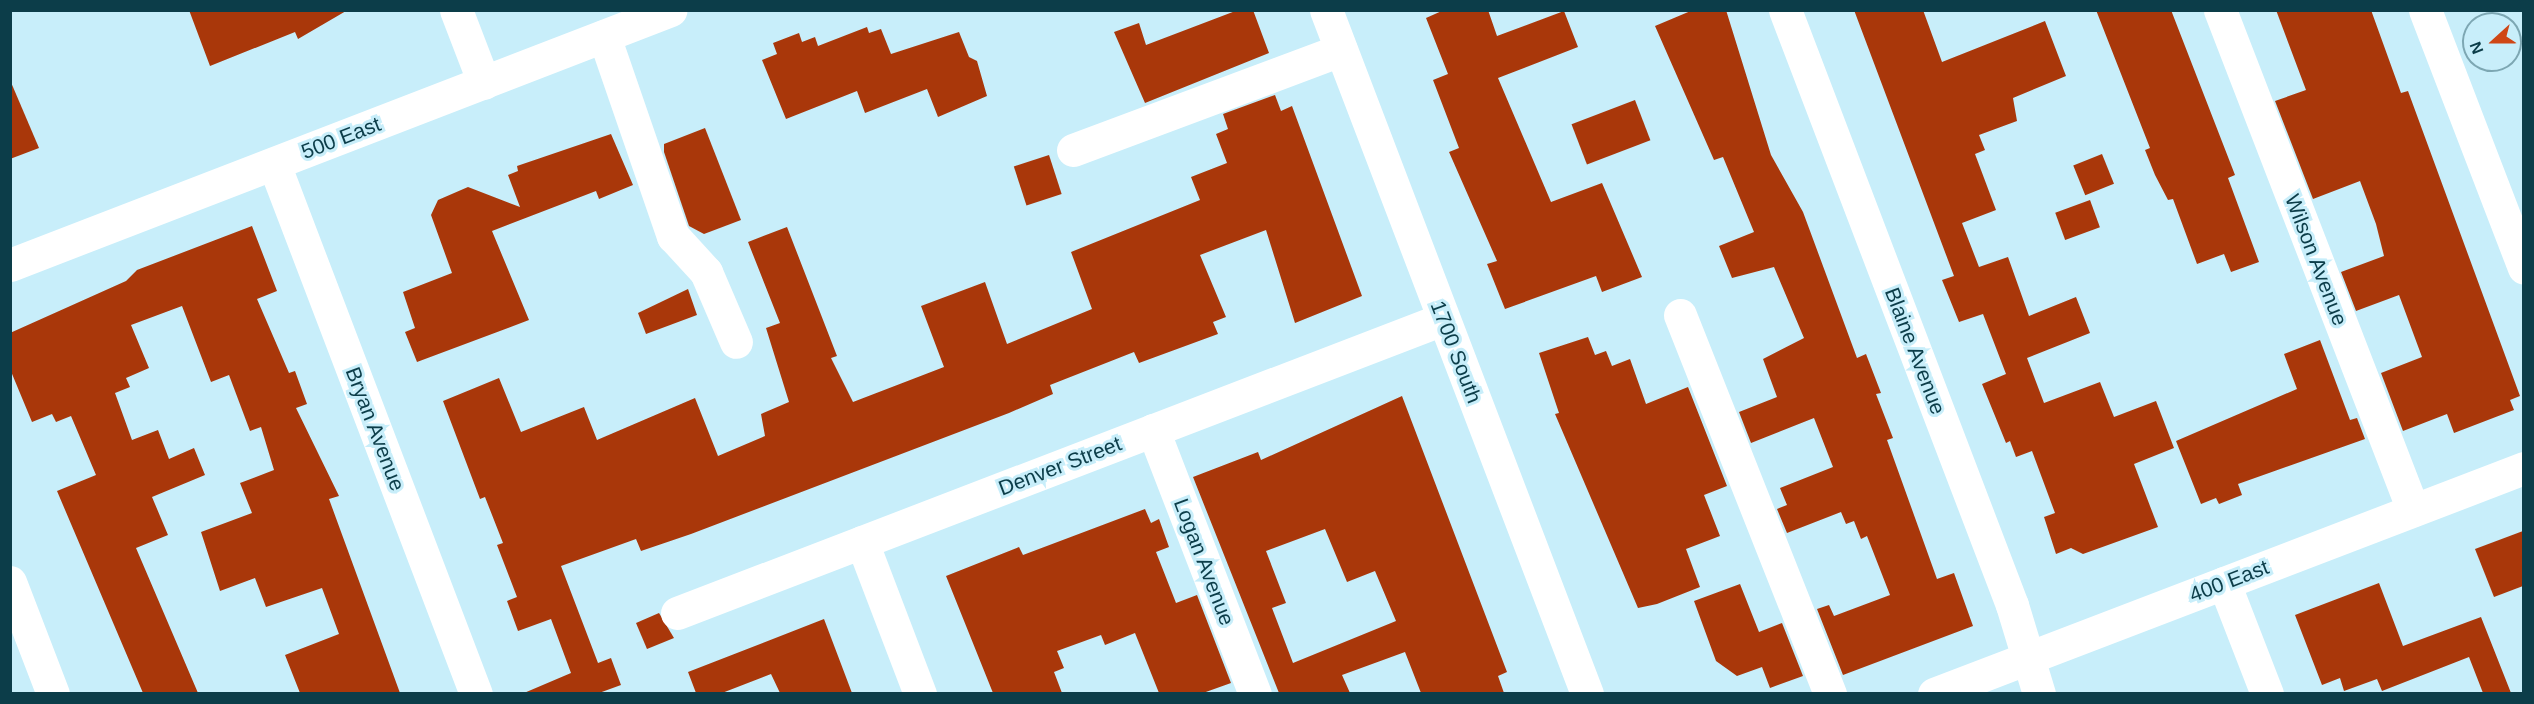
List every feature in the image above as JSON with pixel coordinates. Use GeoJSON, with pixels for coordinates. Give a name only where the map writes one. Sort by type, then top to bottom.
{"type":"FeatureCollection","features":[{"type":"Feature","properties":{"kind":"street"},"geometry":{"type":"LineString","coordinates":[[456,10],[483,83]]}},
{"type":"Feature","properties":{"kind":"street","name":"1700 South"},"geometry":{"type":"LineString","coordinates":[[1326,10],[1587,693]]}},
{"type":"Feature","properties":{"kind":"street","name":"Blaine Avenue"},"geometry":{"type":"LineString","coordinates":[[1785,10],[2029,657],[2039,693]]}},
{"type":"Feature","properties":{"kind":"street","name":"Wilson Avenue"},"geometry":{"type":"LineString","coordinates":[[2220,10],[2413,510]]}},
{"type":"Feature","properties":{"kind":"street"},"geometry":{"type":"LineString","coordinates":[[2425,10],[2523,268]]}},
{"type":"Feature","properties":{"kind":"street","name":"500 East"},"geometry":{"type":"LineString","coordinates":[[10,265],[666,11]]}},
{"type":"Feature","properties":{"kind":"street"},"geometry":{"type":"LineString","coordinates":[[604,36],[673,236],[706,272],[736,342]]}},
{"type":"Feature","properties":{"kind":"street"},"geometry":{"type":"LineString","coordinates":[[1073,150],[1341,50]]}},
{"type":"Feature","properties":{"kind":"street","name":"Bryan Avenue"},"geometry":{"type":"LineString","coordinates":[[274,164],[476,693]]}},
{"type":"Feature","properties":{"kind":"street"},"geometry":{"type":"LineString","coordinates":[[1680,315],[1830,693]]}},
{"type":"Feature","properties":{"kind":"street","name":"Denver Street"},"geometry":{"type":"LineString","coordinates":[[677,613],[1443,319]]}},
{"type":"Feature","properties":{"kind":"street","name":"Logan Avenue"},"geometry":{"type":"LineString","coordinates":[[1153,430],[1255,693]]}},
{"type":"Feature","properties":{"kind":"street","name":"400 East"},"geometry":{"type":"LineString","coordinates":[[1934,693],[2523,468]]}},
{"type":"Feature","properties":{"kind":"street"},"geometry":{"type":"LineString","coordinates":[[862,542],[920,693]]}},
{"type":"Feature","properties":{"kind":"street"},"geometry":{"type":"LineString","coordinates":[[10,582],[53,693]]}},
{"type":"Feature","properties":{"kind":"street"},"geometry":{"type":"LineString","coordinates":[[2224,582],[2267,693]]}},
{"type":"Feature","properties":{"kind":"building"},"geometry":{"type":"Polygon","coordinates":[[[189,10],[346,11],[298,39],[295,32],[210,66],[189,10]]]}},
{"type":"Feature","properties":{"kind":"building"},"geometry":{"type":"Polygon","coordinates":[[[1238,10],[1253,10],[1269,53],[1145,103],[1114,32],[1139,23],[1146,45],[1238,10]]]}},
{"type":"Feature","properties":{"kind":"building"},"geometry":{"type":"Polygon","coordinates":[[[1444,10],[1488,10],[1497,36],[1564,11],[1578,47],[1498,78],[1551,202],[1602,183],[1642,277],[1602,292],[1596,276],[1505,309],[1487,264],[1497,261],[1449,152],[1459,148],[1433,80],[1448,74],[1426,18],[1444,10]]]}},
{"type":"Feature","properties":{"kind":"building"},"geometry":{"type":"Polygon","coordinates":[[[1693,10],[1726,10],[1771,155],[1803,212],[1857,358],[1866,354],[1881,393],[1876,394],[1893,438],[1887,440],[1937,579],[1954,573],[1973,626],[1843,675],[1817,609],[1829,605],[1834,616],[1890,595],[1867,536],[1861,539],[1854,521],[1846,524],[1841,512],[1787,533],[1777,509],[1787,505],[1780,488],[1833,467],[1814,418],[1751,443],[1739,412],[1777,397],[1763,359],[1804,338],[1774,267],[1732,278],[1719,246],[1754,232],[1723,157],[1714,160],[1655,26],[1693,10]]]}},
{"type":"Feature","properties":{"kind":"building"},"geometry":{"type":"Polygon","coordinates":[[[1854,10],[1923,10],[1942,62],[2045,21],[2066,76],[2013,98],[2017,121],[1979,135],[1985,150],[1975,154],[1996,210],[1962,223],[1979,267],[2008,257],[2029,316],[2076,297],[2090,333],[2027,358],[2044,403],[2100,382],[2114,417],[2156,401],[2174,448],[2134,464],[2158,527],[2083,554],[2071,548],[2056,554],[2044,517],[2055,513],[2032,451],[2016,457],[2010,441],[2006,443],[1982,384],[2006,374],[1983,314],[1959,322],[1942,280],[1954,276],[1854,10]]]}},
{"type":"Feature","properties":{"kind":"building"},"geometry":{"type":"Polygon","coordinates":[[[2096,10],[2171,10],[2235,175],[2228,178],[2259,262],[2231,272],[2224,254],[2197,264],[2173,199],[2168,200],[2145,150],[2150,148],[2096,10]]]}},
{"type":"Feature","properties":{"kind":"building"},"geometry":{"type":"Polygon","coordinates":[[[2276,10],[2371,10],[2401,93],[2408,91],[2520,396],[2510,400],[2514,410],[2454,433],[2447,414],[2403,431],[2381,373],[2422,357],[2399,295],[2356,311],[2341,272],[2384,256],[2376,224],[2360,181],[2313,199],[2275,101],[2306,90],[2276,10]]]}},
{"type":"Feature","properties":{"kind":"building"},"geometry":{"type":"Polygon","coordinates":[[[867,27],[869,33],[881,29],[891,54],[959,32],[969,57],[977,61],[987,96],[938,117],[927,89],[865,113],[857,91],[786,119],[762,60],[777,54],[773,43],[799,33],[802,42],[815,37],[818,46],[867,27]]]}},
{"type":"Feature","properties":{"kind":"building"},"geometry":{"type":"Polygon","coordinates":[[[10,80],[39,148],[10,159],[10,80]]]}},
{"type":"Feature","properties":{"kind":"building"},"geometry":{"type":"Polygon","coordinates":[[[1275,95],[1281,111],[1292,106],[1362,296],[1295,323],[1266,230],[1200,255],[1226,317],[1213,322],[1218,334],[1139,363],[1134,352],[1050,385],[1053,394],[1009,413],[691,534],[641,551],[636,539],[561,566],[598,663],[611,658],[621,685],[599,693],[524,693],[571,673],[551,619],[518,631],[507,601],[517,597],[497,545],[503,543],[485,497],[480,499],[443,401],[499,378],[521,432],[584,407],[597,440],[695,398],[718,456],[765,436],[761,414],[789,402],[766,328],[780,323],[748,242],[787,227],[837,356],[831,358],[853,402],[944,367],[921,306],[985,282],[1007,344],[1092,309],[1071,252],[1200,200],[1191,177],[1227,163],[1216,134],[1228,129],[1223,114],[1275,95]]]}},
{"type":"Feature","properties":{"kind":"building"},"geometry":{"type":"Polygon","coordinates":[[[1635,100],[1650,140],[1587,165],[1572,124],[1635,100]]]}},
{"type":"Feature","properties":{"kind":"building"},"geometry":{"type":"Polygon","coordinates":[[[705,128],[741,220],[704,234],[689,226],[664,152],[664,144],[705,128]]]}},
{"type":"Feature","properties":{"kind":"building"},"geometry":{"type":"Polygon","coordinates":[[[611,134],[633,185],[599,199],[596,191],[492,231],[529,320],[417,362],[405,332],[415,328],[403,292],[452,273],[431,215],[438,200],[468,187],[520,207],[508,175],[518,171],[517,166],[611,134]]]}},
{"type":"Feature","properties":{"kind":"building"},"geometry":{"type":"Polygon","coordinates":[[[2102,154],[2114,184],[2085,195],[2073,166],[2102,154]]]}},
{"type":"Feature","properties":{"kind":"building"},"geometry":{"type":"Polygon","coordinates":[[[1049,155],[1062,194],[1026,205],[1014,166],[1049,155]]]}},
{"type":"Feature","properties":{"kind":"building"},"geometry":{"type":"Polygon","coordinates":[[[2090,200],[2100,227],[2065,240],[2055,213],[2090,200]]]}},
{"type":"Feature","properties":{"kind":"building"},"geometry":{"type":"Polygon","coordinates":[[[252,226],[277,291],[257,299],[289,373],[295,371],[307,404],[296,408],[339,496],[329,499],[400,693],[300,693],[285,655],[339,634],[322,588],[266,607],[255,578],[220,591],[201,532],[252,513],[240,483],[274,470],[261,427],[250,431],[229,375],[211,382],[182,306],[131,325],[149,368],[126,378],[130,387],[115,393],[132,440],[158,430],[169,459],[194,448],[205,475],[152,497],[168,535],[136,548],[198,693],[143,693],[57,491],[96,475],[71,416],[56,422],[52,414],[32,422],[10,369],[10,333],[126,281],[137,270],[252,226]]]}},
{"type":"Feature","properties":{"kind":"building"},"geometry":{"type":"Polygon","coordinates":[[[688,289],[697,315],[646,334],[638,313],[688,289]]]}},
{"type":"Feature","properties":{"kind":"building"},"geometry":{"type":"Polygon","coordinates":[[[1588,337],[1595,355],[1606,351],[1612,366],[1630,359],[1646,404],[1688,387],[1727,486],[1704,495],[1720,536],[1686,549],[1700,587],[1657,604],[1638,608],[1555,414],[1559,413],[1539,353],[1588,337]]]}},
{"type":"Feature","properties":{"kind":"building"},"geometry":{"type":"Polygon","coordinates":[[[2320,340],[2350,420],[2357,418],[2365,439],[2238,484],[2242,495],[2219,504],[2216,498],[2201,504],[2176,441],[2297,389],[2284,354],[2320,340]]]}},
{"type":"Feature","properties":{"kind":"building"},"geometry":{"type":"Polygon","coordinates":[[[1402,396],[1507,672],[1498,676],[1504,693],[1421,693],[1405,652],[1342,675],[1350,693],[1279,693],[1193,477],[1258,452],[1261,460],[1402,396]],[[1325,529],[1266,551],[1286,603],[1272,608],[1293,663],[1396,621],[1375,571],[1347,582],[1325,529]]]}},
{"type":"Feature","properties":{"kind":"building"},"geometry":{"type":"Polygon","coordinates":[[[1145,509],[1151,523],[1159,519],[1169,547],[1156,552],[1176,603],[1197,595],[1231,683],[1203,693],[1159,693],[1135,633],[1105,645],[1101,635],[1057,651],[1064,668],[1054,672],[1062,693],[993,693],[946,576],[1019,547],[1023,555],[1145,509]]]}},
{"type":"Feature","properties":{"kind":"building"},"geometry":{"type":"Polygon","coordinates":[[[2523,531],[2523,586],[2494,597],[2475,549],[2523,531]]]}},
{"type":"Feature","properties":{"kind":"building"},"geometry":{"type":"Polygon","coordinates":[[[2379,583],[2403,646],[2481,617],[2511,693],[2483,693],[2469,657],[2382,691],[2377,679],[2344,691],[2340,678],[2322,685],[2295,615],[2379,583]]]}},
{"type":"Feature","properties":{"kind":"building"},"geometry":{"type":"Polygon","coordinates":[[[1740,584],[1759,632],[1782,623],[1803,676],[1770,688],[1762,667],[1737,676],[1716,661],[1694,601],[1740,584]]]}},
{"type":"Feature","properties":{"kind":"building"},"geometry":{"type":"Polygon","coordinates":[[[659,613],[674,638],[647,649],[636,623],[659,613]]]}},
{"type":"Feature","properties":{"kind":"building"},"geometry":{"type":"Polygon","coordinates":[[[824,619],[852,693],[780,693],[771,674],[722,693],[696,693],[688,672],[824,619]]]}}]}
